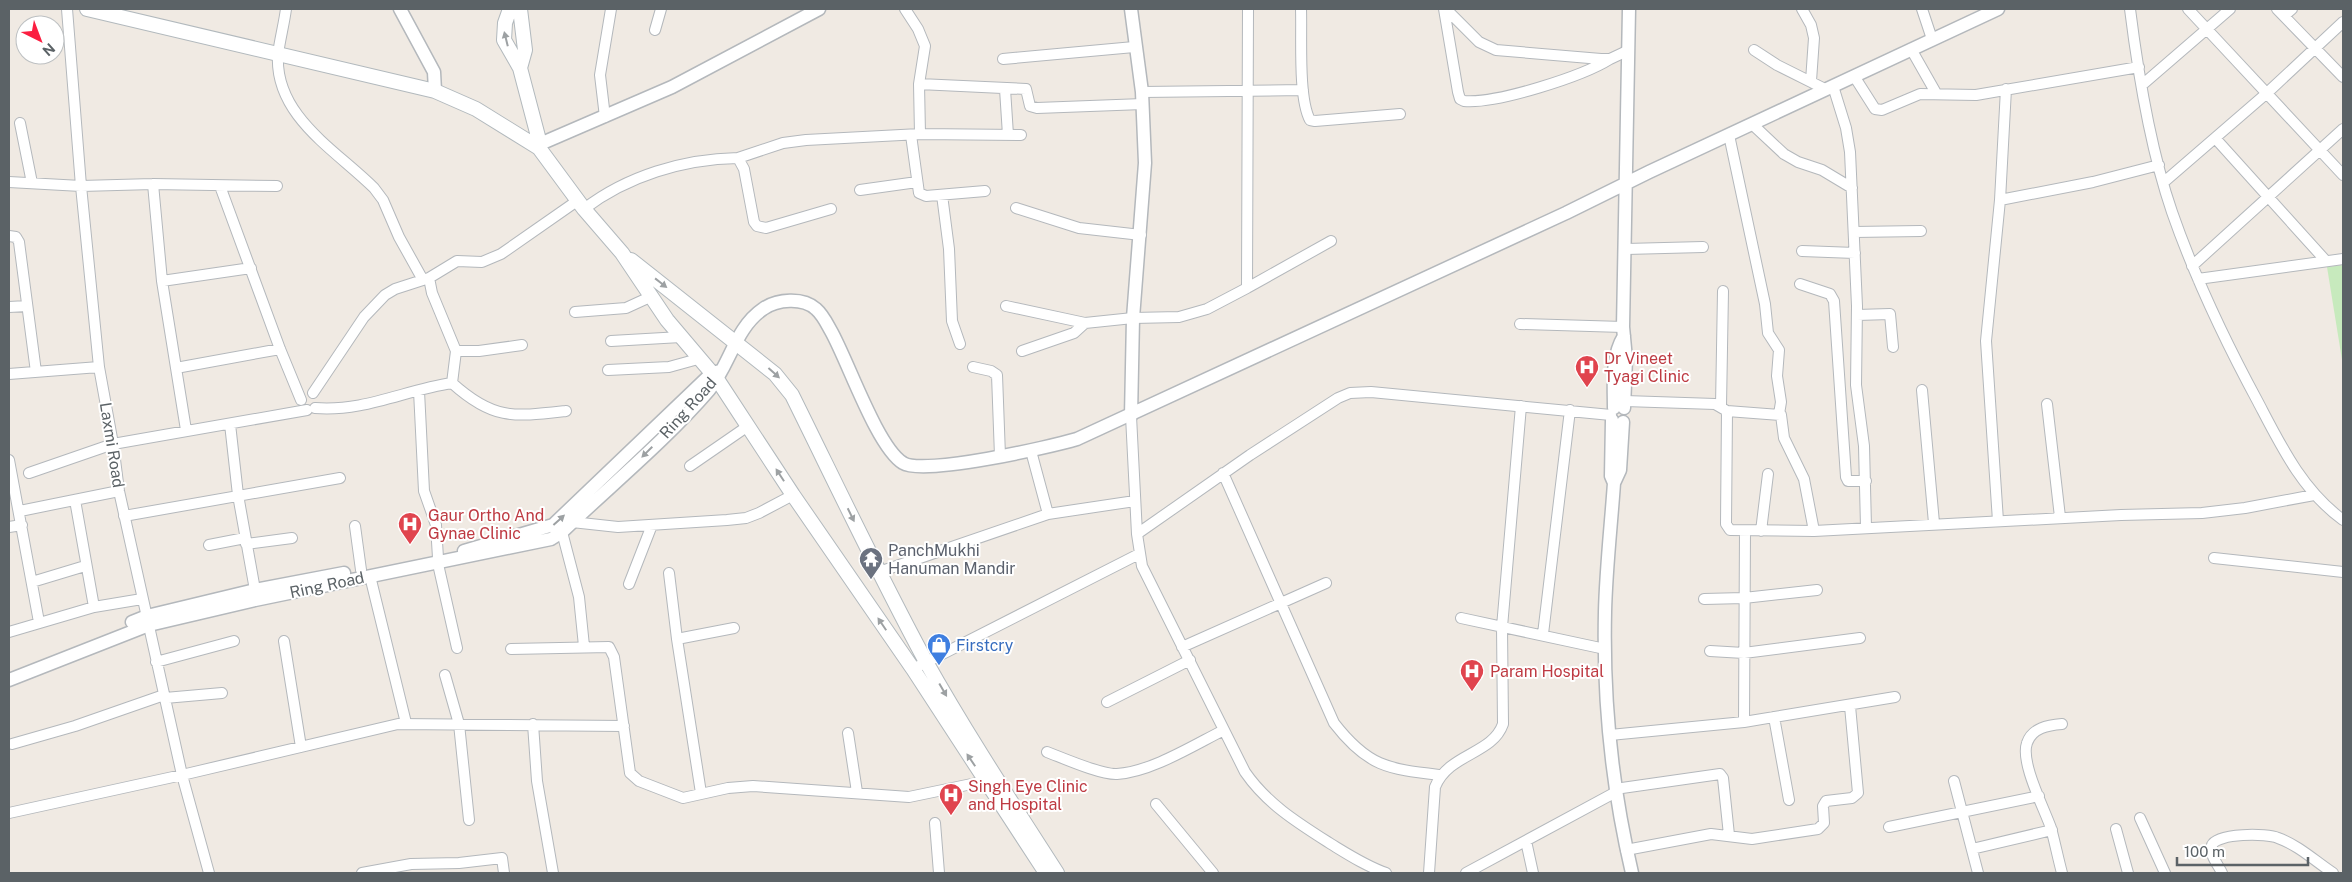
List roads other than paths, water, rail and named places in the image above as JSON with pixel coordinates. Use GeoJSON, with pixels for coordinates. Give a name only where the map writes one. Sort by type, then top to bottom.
{"type":"FeatureCollection","features":[{"type":"Feature","properties":{"kind":"main road"},"geometry":{"type":"LineString","coordinates":[[87,9],[117,12],[278,54],[435,91],[476,109],[540,146]]}},
{"type":"Feature","properties":{"kind":"main road"},"geometry":{"type":"LineString","coordinates":[[510,9],[504,23],[504,40],[520,68],[540,146],[580,205],[622,253],[650,297],[698,359],[716,374],[793,495],[1057,873]]}},
{"type":"Feature","properties":{"kind":"main road"},"geometry":{"type":"LineString","coordinates":[[520,9],[524,50],[520,68]]}},
{"type":"Feature","properties":{"kind":"main road"},"geometry":{"type":"LineString","coordinates":[[622,253],[775,374],[792,395],[879,572],[926,661],[991,779],[1046,873]]}},
{"type":"Feature","properties":{"kind":"street","name":"Laxmi Road"},"geometry":{"type":"LineString","coordinates":[[67,9],[80,186],[99,368],[113,444],[119,491],[182,775],[209,873]]}},
{"type":"Feature","properties":{"kind":"street"},"geometry":{"type":"LineString","coordinates":[[286,9],[278,54],[282,87],[293,112],[374,188],[382,200],[399,237],[426,279],[456,351],[452,383]]}},
{"type":"Feature","properties":{"kind":"street"},"geometry":{"type":"LineString","coordinates":[[400,9],[434,72],[435,91]]}},
{"type":"Feature","properties":{"kind":"street"},"geometry":{"type":"LineString","coordinates":[[605,117],[600,75],[611,9]]}},
{"type":"Feature","properties":{"kind":"street"},"geometry":{"type":"LineString","coordinates":[[655,30],[661,9]]}},
{"type":"Feature","properties":{"kind":"street"},"geometry":{"type":"LineString","coordinates":[[540,146],[672,87],[819,9]]}},
{"type":"Feature","properties":{"kind":"street"},"geometry":{"type":"LineString","coordinates":[[905,9],[918,29],[925,46],[919,84],[915,135],[919,194],[942,195],[985,191]]}},
{"type":"Feature","properties":{"kind":"street"},"geometry":{"type":"LineString","coordinates":[[1131,9],[1134,47],[1142,98],[1145,163],[1133,318],[1131,416],[1139,554],[1147,581],[1190,660],[1245,772],[1264,796],[1292,819],[1362,863],[1386,873]]}},
{"type":"Feature","properties":{"kind":"street"},"geometry":{"type":"LineString","coordinates":[[1247,288],[1248,9]]}},
{"type":"Feature","properties":{"kind":"street"},"geometry":{"type":"LineString","coordinates":[[1302,9],[1303,90],[1307,114],[1310,120],[1400,114]]}},
{"type":"Feature","properties":{"kind":"street"},"geometry":{"type":"LineString","coordinates":[[1445,9],[1479,42],[1496,50],[1610,59]]}},
{"type":"Feature","properties":{"kind":"street"},"geometry":{"type":"LineString","coordinates":[[1445,9],[1458,92],[1460,99],[1464,101],[1509,95],[1554,82],[1591,70],[1627,51]]}},
{"type":"Feature","properties":{"kind":"street"},"geometry":{"type":"LineString","coordinates":[[1629,9],[1625,184],[1624,332],[1626,359],[1618,412],[1620,470],[1614,483],[1605,611],[1605,649],[1615,791],[1632,873]]}},
{"type":"Feature","properties":{"kind":"street"},"geometry":{"type":"LineString","coordinates":[[1802,9],[1811,25],[1814,38],[1811,81]]}},
{"type":"Feature","properties":{"kind":"street"},"geometry":{"type":"LineString","coordinates":[[1922,9],[1932,39]]}},
{"type":"Feature","properties":{"kind":"street"},"geometry":{"type":"LineString","coordinates":[[2130,9],[2142,85],[2164,182],[2192,266],[2236,361],[2285,453],[2314,495],[2343,520]]}},
{"type":"Feature","properties":{"kind":"street"},"geometry":{"type":"LineString","coordinates":[[2188,9],[2343,175]]}},
{"type":"Feature","properties":{"kind":"street"},"geometry":{"type":"LineString","coordinates":[[2142,85],[2230,9]]}},
{"type":"Feature","properties":{"kind":"street"},"geometry":{"type":"LineString","coordinates":[[716,374],[756,314],[765,307],[775,303],[805,302],[816,308],[823,317],[881,436],[903,463],[912,466],[925,466],[1000,456],[1031,451],[1087,436],[1992,10]]}},
{"type":"Feature","properties":{"kind":"street"},"geometry":{"type":"LineString","coordinates":[[2284,11],[2315,48],[2343,77]]}},
{"type":"Feature","properties":{"kind":"street"},"geometry":{"type":"LineString","coordinates":[[2164,182],[2267,93],[2343,22]]}},
{"type":"Feature","properties":{"kind":"street"},"geometry":{"type":"LineString","coordinates":[[1003,59],[1134,47]]}},
{"type":"Feature","properties":{"kind":"street"},"geometry":{"type":"LineString","coordinates":[[1912,49],[1936,93]]}},
{"type":"Feature","properties":{"kind":"street"},"geometry":{"type":"LineString","coordinates":[[1754,50],[1777,65],[1829,88],[1846,128],[1852,188],[1857,315],[1856,385],[1864,446],[1866,527]]}},
{"type":"Feature","properties":{"kind":"street"},"geometry":{"type":"LineString","coordinates":[[1854,76],[1875,109],[1882,110],[1920,94],[1976,94],[2139,67]]}},
{"type":"Feature","properties":{"kind":"street"},"geometry":{"type":"LineString","coordinates":[[919,84],[1026,89],[1029,92],[1029,104],[1033,107],[1142,98],[1303,90]]}},
{"type":"Feature","properties":{"kind":"street"},"geometry":{"type":"LineString","coordinates":[[1005,89],[1008,135]]}},
{"type":"Feature","properties":{"kind":"street"},"geometry":{"type":"LineString","coordinates":[[1998,521],[1986,341],[2000,200],[2006,89]]}},
{"type":"Feature","properties":{"kind":"street"},"geometry":{"type":"LineString","coordinates":[[20,123],[32,184]]}},
{"type":"Feature","properties":{"kind":"street"},"geometry":{"type":"LineString","coordinates":[[1752,124],[1784,154],[1798,162],[1822,170],[1852,188]]}},
{"type":"Feature","properties":{"kind":"street"},"geometry":{"type":"LineString","coordinates":[[2192,266],[2343,129]]}},
{"type":"Feature","properties":{"kind":"street"},"geometry":{"type":"LineString","coordinates":[[313,393],[364,317],[378,301],[395,289],[426,279],[457,261],[482,262],[501,254],[580,205],[613,188],[652,173],[674,167],[738,158],[795,141],[915,135],[1021,135]]}},
{"type":"Feature","properties":{"kind":"street"},"geometry":{"type":"LineString","coordinates":[[1729,135],[1765,304],[1767,328],[1778,350],[1776,376],[1781,402],[1779,414],[1782,417],[1784,438],[1804,479],[1814,530]]}},
{"type":"Feature","properties":{"kind":"street"},"geometry":{"type":"LineString","coordinates":[[2215,138],[2326,261]]}},
{"type":"Feature","properties":{"kind":"street"},"geometry":{"type":"LineString","coordinates":[[738,158],[744,169],[754,222],[757,226],[766,228],[831,209]]}},
{"type":"Feature","properties":{"kind":"street"},"geometry":{"type":"LineString","coordinates":[[2000,200],[2093,182],[2160,165]]}},
{"type":"Feature","properties":{"kind":"street"},"geometry":{"type":"LineString","coordinates":[[9,182],[80,186],[153,184],[278,186]]}},
{"type":"Feature","properties":{"kind":"street"},"geometry":{"type":"LineString","coordinates":[[860,190],[917,182]]}},
{"type":"Feature","properties":{"kind":"street"},"geometry":{"type":"LineString","coordinates":[[153,184],[162,281],[186,430]]}},
{"type":"Feature","properties":{"kind":"street"},"geometry":{"type":"LineString","coordinates":[[220,186],[302,405],[311,409]]}},
{"type":"Feature","properties":{"kind":"street"},"geometry":{"type":"LineString","coordinates":[[942,195],[949,249],[952,321],[960,344]]}},
{"type":"Feature","properties":{"kind":"street"},"geometry":{"type":"LineString","coordinates":[[1016,208],[1079,228],[1141,234]]}},
{"type":"Feature","properties":{"kind":"street"},"geometry":{"type":"LineString","coordinates":[[1854,232],[1921,231]]}},
{"type":"Feature","properties":{"kind":"street"},"geometry":{"type":"LineString","coordinates":[[9,236],[16,237],[19,242],[36,372]]}},
{"type":"Feature","properties":{"kind":"street"},"geometry":{"type":"LineString","coordinates":[[1006,306],[1085,323],[1133,318],[1179,317],[1193,314],[1247,288],[1331,240]]}},
{"type":"Feature","properties":{"kind":"street"},"geometry":{"type":"LineString","coordinates":[[1626,249],[1703,247]]}},
{"type":"Feature","properties":{"kind":"street"},"geometry":{"type":"LineString","coordinates":[[1802,251],[1855,253]]}},
{"type":"Feature","properties":{"kind":"street"},"geometry":{"type":"LineString","coordinates":[[2198,279],[2343,259]]}},
{"type":"Feature","properties":{"kind":"street"},"geometry":{"type":"LineString","coordinates":[[162,281],[251,268]]}},
{"type":"Feature","properties":{"kind":"street"},"geometry":{"type":"LineString","coordinates":[[1800,284],[1833,297],[1846,477],[1848,482],[1866,481]]}},
{"type":"Feature","properties":{"kind":"street"},"geometry":{"type":"LineString","coordinates":[[1723,291],[1726,524],[1730,530],[1814,530],[2221,512],[2314,495]]}},
{"type":"Feature","properties":{"kind":"street"},"geometry":{"type":"LineString","coordinates":[[576,312],[626,308],[650,297]]}},
{"type":"Feature","properties":{"kind":"street"},"geometry":{"type":"LineString","coordinates":[[9,307],[27,306]]}},
{"type":"Feature","properties":{"kind":"street"},"geometry":{"type":"LineString","coordinates":[[1857,315],[1890,314],[1893,347]]}},
{"type":"Feature","properties":{"kind":"street"},"geometry":{"type":"LineString","coordinates":[[1022,351],[1074,334],[1085,323]]}},
{"type":"Feature","properties":{"kind":"street"},"geometry":{"type":"LineString","coordinates":[[1520,324],[1624,332]]}},
{"type":"Feature","properties":{"kind":"street"},"geometry":{"type":"LineString","coordinates":[[611,341],[681,337]]}},
{"type":"Feature","properties":{"kind":"street"},"geometry":{"type":"LineString","coordinates":[[456,351],[479,351],[522,345]]}},
{"type":"Feature","properties":{"kind":"street"},"geometry":{"type":"LineString","coordinates":[[176,368],[280,349]]}},
{"type":"Feature","properties":{"kind":"street"},"geometry":{"type":"LineString","coordinates":[[608,370],[669,367],[698,359]]}},
{"type":"Feature","properties":{"kind":"street"},"geometry":{"type":"LineString","coordinates":[[973,367],[991,371],[997,375],[1000,456]]}},
{"type":"Feature","properties":{"kind":"street"},"geometry":{"type":"LineString","coordinates":[[9,374],[99,368]]}},
{"type":"Feature","properties":{"kind":"street","name":"Ring Road"},"geometry":{"type":"LineString","coordinates":[[9,671],[148,621],[255,590],[438,561],[536,544],[551,539],[562,532],[666,434],[716,374]]}},
{"type":"Feature","properties":{"kind":"street","name":"Ring Road"},"geometry":{"type":"LineString","coordinates":[[438,561],[553,526],[716,374]]}},
{"type":"Feature","properties":{"kind":"street"},"geometry":{"type":"LineString","coordinates":[[29,473],[113,444],[311,409],[356,407],[452,383]]}},
{"type":"Feature","properties":{"kind":"street"},"geometry":{"type":"LineString","coordinates":[[452,383],[476,403],[490,411],[519,416],[566,411]]}},
{"type":"Feature","properties":{"kind":"street"},"geometry":{"type":"LineString","coordinates":[[1922,390],[1934,524]]}},
{"type":"Feature","properties":{"kind":"street"},"geometry":{"type":"LineString","coordinates":[[419,391],[424,491],[436,525],[438,561],[457,648]]}},
{"type":"Feature","properties":{"kind":"street"},"geometry":{"type":"LineString","coordinates":[[1137,534],[1223,473],[1350,392],[1371,392],[1570,410],[1618,412],[1724,408],[1779,414]]}},
{"type":"Feature","properties":{"kind":"street"},"geometry":{"type":"LineString","coordinates":[[301,400],[307,393],[313,393]]}},
{"type":"Feature","properties":{"kind":"street"},"geometry":{"type":"LineString","coordinates":[[311,409],[318,399],[313,393]]}},
{"type":"Feature","properties":{"kind":"street"},"geometry":{"type":"LineString","coordinates":[[2047,404],[2060,518]]}},
{"type":"Feature","properties":{"kind":"street"},"geometry":{"type":"LineString","coordinates":[[1429,873],[1435,787],[1440,776],[1454,762],[1499,734],[1503,718],[1502,627],[1521,406]]}},
{"type":"Feature","properties":{"kind":"street"},"geometry":{"type":"LineString","coordinates":[[1543,634],[1570,410]]}},
{"type":"Feature","properties":{"kind":"street"},"geometry":{"type":"LineString","coordinates":[[230,424],[238,495],[255,590]]}},
{"type":"Feature","properties":{"kind":"street"},"geometry":{"type":"LineString","coordinates":[[690,466],[748,426]]}},
{"type":"Feature","properties":{"kind":"street"},"geometry":{"type":"LineString","coordinates":[[1031,451],[1048,514]]}},
{"type":"Feature","properties":{"kind":"street"},"geometry":{"type":"LineString","coordinates":[[9,460],[20,511],[39,622]]}},
{"type":"Feature","properties":{"kind":"street"},"geometry":{"type":"LineString","coordinates":[[1223,473],[1325,708],[1345,737],[1374,762],[1394,770],[1440,776]]}},
{"type":"Feature","properties":{"kind":"street"},"geometry":{"type":"LineString","coordinates":[[1762,531],[1768,474]]}},
{"type":"Feature","properties":{"kind":"street"},"geometry":{"type":"LineString","coordinates":[[124,516],[340,478]]}},
{"type":"Feature","properties":{"kind":"street"},"geometry":{"type":"LineString","coordinates":[[20,511],[119,491]]}},
{"type":"Feature","properties":{"kind":"street"},"geometry":{"type":"LineString","coordinates":[[572,522],[618,527],[746,518],[793,495]]}},
{"type":"Feature","properties":{"kind":"street"},"geometry":{"type":"LineString","coordinates":[[75,500],[85,566],[94,608]]}},
{"type":"Feature","properties":{"kind":"street"},"geometry":{"type":"LineString","coordinates":[[879,572],[1048,514],[1136,502]]}},
{"type":"Feature","properties":{"kind":"street"},"geometry":{"type":"LineString","coordinates":[[9,527],[22,525]]}},
{"type":"Feature","properties":{"kind":"street"},"geometry":{"type":"LineString","coordinates":[[629,584],[652,525]]}},
{"type":"Feature","properties":{"kind":"street"},"geometry":{"type":"LineString","coordinates":[[355,526],[406,724]]}},
{"type":"Feature","properties":{"kind":"street"},"geometry":{"type":"LineString","coordinates":[[1744,722],[1745,531]]}},
{"type":"Feature","properties":{"kind":"street"},"geometry":{"type":"LineString","coordinates":[[562,532],[579,597],[584,646]]}},
{"type":"Feature","properties":{"kind":"street"},"geometry":{"type":"LineString","coordinates":[[209,545],[292,538]]}},
{"type":"Feature","properties":{"kind":"street"},"geometry":{"type":"LineString","coordinates":[[913,669],[1139,554]]}},
{"type":"Feature","properties":{"kind":"street"},"geometry":{"type":"LineString","coordinates":[[2214,558],[2343,572]]}},
{"type":"Feature","properties":{"kind":"street"},"geometry":{"type":"LineString","coordinates":[[32,582],[85,566]]}},
{"type":"Feature","properties":{"kind":"street","name":"Ring Road"},"geometry":{"type":"LineString","coordinates":[[9,680],[148,621],[366,573]]}},
{"type":"Feature","properties":{"kind":"street"},"geometry":{"type":"LineString","coordinates":[[669,573],[677,639],[701,793]]}},
{"type":"Feature","properties":{"kind":"street"},"geometry":{"type":"LineString","coordinates":[[1182,647],[1326,582]]}},
{"type":"Feature","properties":{"kind":"street"},"geometry":{"type":"LineString","coordinates":[[1704,598],[1744,598],[1817,590]]}},
{"type":"Feature","properties":{"kind":"street"},"geometry":{"type":"LineString","coordinates":[[9,632],[39,622],[142,598]]}},
{"type":"Feature","properties":{"kind":"street"},"geometry":{"type":"LineString","coordinates":[[1461,618],[1543,634],[1605,649]]}},
{"type":"Feature","properties":{"kind":"street"},"geometry":{"type":"LineString","coordinates":[[677,639],[734,628]]}},
{"type":"Feature","properties":{"kind":"street"},"geometry":{"type":"LineString","coordinates":[[1710,652],[1744,652],[1860,638]]}},
{"type":"Feature","properties":{"kind":"street"},"geometry":{"type":"LineString","coordinates":[[156,662],[234,641]]}},
{"type":"Feature","properties":{"kind":"street"},"geometry":{"type":"LineString","coordinates":[[284,641],[300,746]]}},
{"type":"Feature","properties":{"kind":"street"},"geometry":{"type":"LineString","coordinates":[[511,649],[604,646],[612,651],[630,773],[634,778],[683,798],[701,793],[752,786],[910,797],[991,779]]}},
{"type":"Feature","properties":{"kind":"street"},"geometry":{"type":"LineString","coordinates":[[1107,702],[1190,660]]}},
{"type":"Feature","properties":{"kind":"street"},"geometry":{"type":"LineString","coordinates":[[445,675],[460,724],[469,820]]}},
{"type":"Feature","properties":{"kind":"street"},"geometry":{"type":"LineString","coordinates":[[12,744],[165,697],[222,693]]}},
{"type":"Feature","properties":{"kind":"street"},"geometry":{"type":"LineString","coordinates":[[1610,735],[1744,722],[1896,697]]}},
{"type":"Feature","properties":{"kind":"street"},"geometry":{"type":"LineString","coordinates":[[1626,850],[1711,834],[1752,839],[1814,831],[1824,823],[1823,806],[1826,801],[1852,798],[1857,795],[1850,706]]}},
{"type":"Feature","properties":{"kind":"street"},"geometry":{"type":"LineString","coordinates":[[1774,718],[1789,800]]}},
{"type":"Feature","properties":{"kind":"street"},"geometry":{"type":"LineString","coordinates":[[9,813],[182,775],[300,746],[406,724],[624,726]]}},
{"type":"Feature","properties":{"kind":"street"},"geometry":{"type":"LineString","coordinates":[[533,724],[537,781],[552,873]]}},
{"type":"Feature","properties":{"kind":"street"},"geometry":{"type":"LineString","coordinates":[[2062,724],[2049,725],[2035,731],[2027,741],[2025,750],[2027,762],[2052,830],[2062,873]]}},
{"type":"Feature","properties":{"kind":"street"},"geometry":{"type":"LineString","coordinates":[[1047,752],[1116,774],[1143,768],[1224,730]]}},
{"type":"Feature","properties":{"kind":"street"},"geometry":{"type":"LineString","coordinates":[[848,733],[857,792]]}},
{"type":"Feature","properties":{"kind":"street"},"geometry":{"type":"LineString","coordinates":[[1466,873],[1615,791],[1720,774],[1723,778],[1730,835]]}},
{"type":"Feature","properties":{"kind":"street"},"geometry":{"type":"LineString","coordinates":[[1954,781],[1978,873]]}},
{"type":"Feature","properties":{"kind":"street"},"geometry":{"type":"LineString","coordinates":[[1889,827],[2039,796]]}},
{"type":"Feature","properties":{"kind":"street"},"geometry":{"type":"LineString","coordinates":[[1156,804],[1213,873]]}},
{"type":"Feature","properties":{"kind":"street"},"geometry":{"type":"LineString","coordinates":[[2140,818],[2165,873]]}},
{"type":"Feature","properties":{"kind":"street"},"geometry":{"type":"LineString","coordinates":[[935,823],[939,873]]}},
{"type":"Feature","properties":{"kind":"street"},"geometry":{"type":"LineString","coordinates":[[2116,829],[2128,873]]}},
{"type":"Feature","properties":{"kind":"street"},"geometry":{"type":"LineString","coordinates":[[1972,849],[2052,830]]}},
{"type":"Feature","properties":{"kind":"street"},"geometry":{"type":"LineString","coordinates":[[2222,873],[2211,852],[2211,846],[2215,841],[2220,838],[2255,834],[2278,838],[2333,873]]}},
{"type":"Feature","properties":{"kind":"street"},"geometry":{"type":"LineString","coordinates":[[1526,841],[1533,873]]}},
{"type":"Feature","properties":{"kind":"street"},"geometry":{"type":"LineString","coordinates":[[362,873],[411,864],[502,858],[504,873]]}},
{"type":"Feature","properties":{"kind":"place","name":"Dr Vineet Tyagi Clinic"},"geometry":{"type":"Point","coordinates":[1587,388]}},
{"type":"Feature","properties":{"kind":"place","name":"Gaur Ortho And Gynae Clinic"},"geometry":{"type":"Point","coordinates":[410,545]}},
{"type":"Feature","properties":{"kind":"place","name":"PanchMukhi Hanuman Mandir"},"geometry":{"type":"Point","coordinates":[871,580]}},
{"type":"Feature","properties":{"kind":"place","name":"Firstcry"},"geometry":{"type":"Point","coordinates":[939,666]}},
{"type":"Feature","properties":{"kind":"place","name":"Param Hospital"},"geometry":{"type":"Point","coordinates":[1472,692]}},
{"type":"Feature","properties":{"kind":"place","name":"Singh Eye Clinic and Hospital"},"geometry":{"type":"Point","coordinates":[951,816]}}]}
